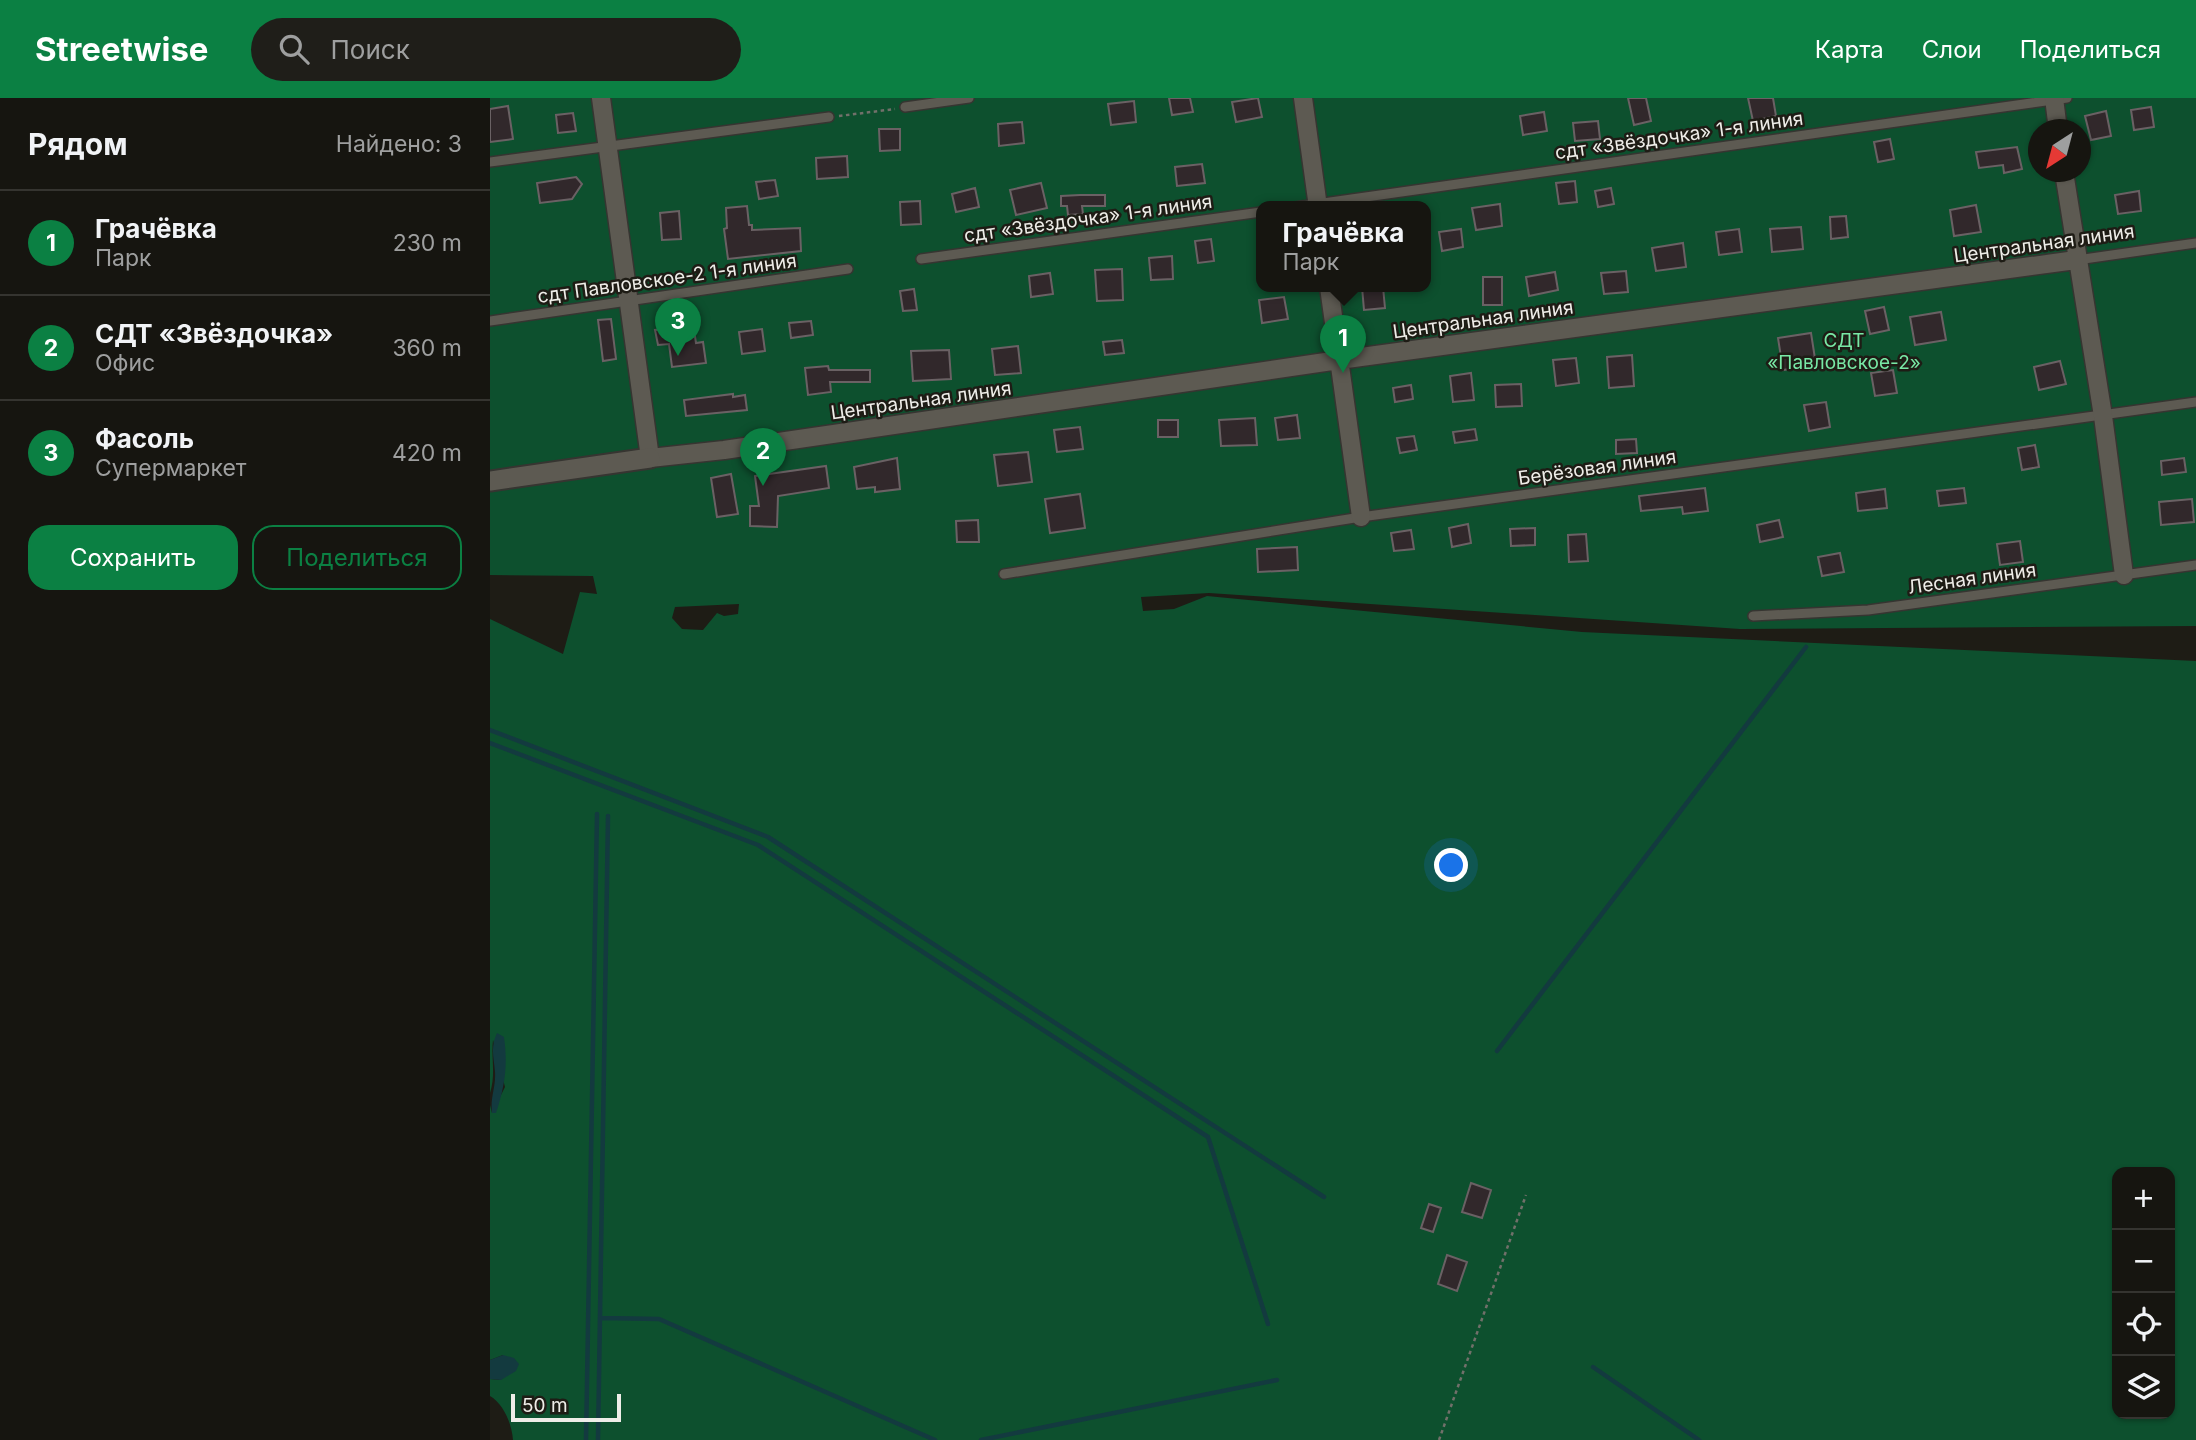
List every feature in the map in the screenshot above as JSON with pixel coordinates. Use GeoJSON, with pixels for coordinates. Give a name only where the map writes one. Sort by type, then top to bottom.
{"type":"FeatureCollection","features":[{"type":"Feature","properties":{"kind":"street"},"geometry":{"type":"LineString","coordinates":[[490,481],[650,458],[601,98]]}},
{"type":"Feature","properties":{"kind":"street"},"geometry":{"type":"LineString","coordinates":[[1303,98],[1317,201]]}},
{"type":"Feature","properties":{"kind":"street"},"geometry":{"type":"LineString","coordinates":[[2058,119],[2059,99]]}},
{"type":"Feature","properties":{"kind":"street"},"geometry":{"type":"LineString","coordinates":[[2065,182],[2103,416],[2124,575]]}},
{"type":"Feature","properties":{"kind":"street","name":"Центральная линия"},"geometry":{"type":"LineString","coordinates":[[650,458],[724,450],[1339,360],[2076,260]]}},
{"type":"Feature","properties":{"kind":"street"},"geometry":{"type":"LineString","coordinates":[[1330,292],[1362,517]]}},
{"type":"Feature","properties":{"kind":"lane"},"geometry":{"type":"LineString","coordinates":[[905,107],[969,98]]}},
{"type":"Feature","properties":{"kind":"lane","name":"сдт «Звёздочка» 1-я линия"},"geometry":{"type":"LineString","coordinates":[[1346,201],[2059,99]]}},
{"type":"Feature","properties":{"kind":"lane"},"geometry":{"type":"LineString","coordinates":[[490,162],[828,117]]}},
{"type":"Feature","properties":{"kind":"lane","name":"сдт «Звёздочка» 1-я линия"},"geometry":{"type":"LineString","coordinates":[[921,259],[1256,213]]}},
{"type":"Feature","properties":{"kind":"lane","name":"Центральная линия"},"geometry":{"type":"LineString","coordinates":[[2076,260],[2196,243]]}},
{"type":"Feature","properties":{"kind":"lane","name":"сдт Павловское-2 1-я линия"},"geometry":{"type":"LineString","coordinates":[[490,321],[848,270]]}},
{"type":"Feature","properties":{"kind":"lane","name":"Берёзовая линия"},"geometry":{"type":"LineString","coordinates":[[1004,574],[1362,517],[2196,402]]}},
{"type":"Feature","properties":{"kind":"lane","name":"Лесная линия"},"geometry":{"type":"LineString","coordinates":[[1753,616],[1868,610],[2196,565]]}},
{"type":"Feature","properties":{"kind":"path"},"geometry":{"type":"LineString","coordinates":[[828,117],[867,115],[905,107]]}},
{"type":"Feature","properties":{"kind":"path"},"geometry":{"type":"LineString","coordinates":[[1439,1440],[1526,1195]]}},
{"type":"Feature","properties":{"kind":"green space","name":"СДТ «Павловское-2»"},"geometry":{"type":"Polygon","coordinates":[[[490,98],[2196,98],[2196,626],[1740,629],[1209,593],[1141,597],[1143,611],[1174,609],[1207,596],[1582,632],[2196,661],[2196,1440],[513,1440],[506,1415],[490,1396],[490,1379],[501,1380],[503,1355],[490,1360],[490,1105],[492,1113],[505,1087],[493,1040],[493,1079],[490,1093],[490,619],[563,654],[580,592],[597,594],[593,576],[490,575],[490,98]],[[739,604],[675,607],[672,618],[682,629],[703,630],[717,613],[724,616],[738,614],[739,604]]]}},
{"type":"Feature","properties":{"kind":"water"},"geometry":{"type":"Polygon","coordinates":[[[497,1033],[504,1037],[506,1066],[499,1103],[496,1113],[492,1113],[495,1077],[493,1048],[497,1033]]]}},
{"type":"Feature","properties":{"kind":"water"},"geometry":{"type":"Polygon","coordinates":[[[503,1355],[514,1358],[519,1364],[516,1371],[501,1380],[490,1379],[490,1360],[503,1355]]]}},
{"type":"Feature","properties":{"kind":"building"},"geometry":{"type":"Polygon","coordinates":[[[1169,98],[1190,98],[1193,112],[1172,115],[1169,98]]]}},
{"type":"Feature","properties":{"kind":"building"},"geometry":{"type":"Polygon","coordinates":[[[1258,98],[1262,117],[1236,122],[1232,102],[1258,98]]]}},
{"type":"Feature","properties":{"kind":"building"},"geometry":{"type":"Polygon","coordinates":[[[1628,98],[1646,98],[1651,121],[1634,125],[1628,98]]]}},
{"type":"Feature","properties":{"kind":"building"},"geometry":{"type":"Polygon","coordinates":[[[1748,98],[1773,98],[1776,116],[1753,121],[1748,98]]]}},
{"type":"Feature","properties":{"kind":"building"},"geometry":{"type":"Polygon","coordinates":[[[1134,101],[1136,122],[1111,125],[1108,104],[1134,101]]]}},
{"type":"Feature","properties":{"kind":"building"},"geometry":{"type":"Polygon","coordinates":[[[508,106],[513,139],[490,142],[490,109],[508,106]]]}},
{"type":"Feature","properties":{"kind":"building"},"geometry":{"type":"Polygon","coordinates":[[[2151,107],[2154,127],[2134,130],[2131,110],[2151,107]]]}},
{"type":"Feature","properties":{"kind":"building"},"geometry":{"type":"Polygon","coordinates":[[[2106,111],[2111,136],[2091,140],[2091,119],[2086,119],[2085,116],[2106,111]]]}},
{"type":"Feature","properties":{"kind":"building"},"geometry":{"type":"Polygon","coordinates":[[[1544,112],[1547,131],[1523,135],[1520,116],[1544,112]]]}},
{"type":"Feature","properties":{"kind":"building"},"geometry":{"type":"Polygon","coordinates":[[[573,113],[576,131],[558,133],[556,115],[573,113]]]}},
{"type":"Feature","properties":{"kind":"building"},"geometry":{"type":"Polygon","coordinates":[[[1598,121],[1600,139],[1575,141],[1573,123],[1598,121]]]}},
{"type":"Feature","properties":{"kind":"building"},"geometry":{"type":"Polygon","coordinates":[[[1022,122],[1024,143],[999,146],[998,124],[1022,122]]]}},
{"type":"Feature","properties":{"kind":"building"},"geometry":{"type":"Polygon","coordinates":[[[879,129],[900,129],[900,150],[880,151],[879,129]]]}},
{"type":"Feature","properties":{"kind":"building"},"geometry":{"type":"Polygon","coordinates":[[[1890,139],[1894,159],[1878,162],[1874,142],[1890,139]]]}},
{"type":"Feature","properties":{"kind":"building"},"geometry":{"type":"Polygon","coordinates":[[[2017,147],[2022,169],[2004,173],[2003,165],[1979,168],[1976,152],[2017,147]]]}},
{"type":"Feature","properties":{"kind":"building"},"geometry":{"type":"Polygon","coordinates":[[[847,156],[848,177],[817,179],[816,158],[847,156]]]}},
{"type":"Feature","properties":{"kind":"building"},"geometry":{"type":"Polygon","coordinates":[[[1202,164],[1205,183],[1177,186],[1175,167],[1202,164]]]}},
{"type":"Feature","properties":{"kind":"building"},"geometry":{"type":"Polygon","coordinates":[[[576,177],[582,184],[572,199],[540,203],[537,183],[576,177]]]}},
{"type":"Feature","properties":{"kind":"building"},"geometry":{"type":"Polygon","coordinates":[[[775,180],[778,196],[759,199],[756,182],[775,180]]]}},
{"type":"Feature","properties":{"kind":"building"},"geometry":{"type":"Polygon","coordinates":[[[1575,181],[1577,202],[1559,204],[1556,183],[1575,181]]]}},
{"type":"Feature","properties":{"kind":"building"},"geometry":{"type":"Polygon","coordinates":[[[1041,183],[1047,208],[1016,215],[1010,190],[1041,183]]]}},
{"type":"Feature","properties":{"kind":"building"},"geometry":{"type":"Polygon","coordinates":[[[975,188],[979,207],[956,212],[952,194],[975,188]]]}},
{"type":"Feature","properties":{"kind":"building"},"geometry":{"type":"Polygon","coordinates":[[[1611,188],[1614,204],[1598,207],[1595,191],[1611,188]]]}},
{"type":"Feature","properties":{"kind":"building"},"geometry":{"type":"Polygon","coordinates":[[[2139,191],[2141,211],[2118,214],[2115,195],[2139,191]]]}},
{"type":"Feature","properties":{"kind":"building"},"geometry":{"type":"Polygon","coordinates":[[[1105,195],[1105,206],[1082,206],[1083,214],[1068,215],[1067,206],[1061,206],[1061,196],[1105,195]]]}},
{"type":"Feature","properties":{"kind":"building"},"geometry":{"type":"Polygon","coordinates":[[[920,201],[921,224],[901,225],[900,202],[920,201]]]}},
{"type":"Feature","properties":{"kind":"building"},"geometry":{"type":"Polygon","coordinates":[[[1500,204],[1502,226],[1476,230],[1472,208],[1500,204]]]}},
{"type":"Feature","properties":{"kind":"building"},"geometry":{"type":"Polygon","coordinates":[[[1976,205],[1981,232],[1954,236],[1950,210],[1976,205]]]}},
{"type":"Feature","properties":{"kind":"building"},"geometry":{"type":"Polygon","coordinates":[[[747,206],[752,230],[800,228],[801,251],[728,259],[724,229],[727,228],[726,208],[747,206]]]}},
{"type":"Feature","properties":{"kind":"building"},"geometry":{"type":"Polygon","coordinates":[[[679,211],[681,239],[662,240],[660,213],[679,211]]]}},
{"type":"Feature","properties":{"kind":"building"},"geometry":{"type":"Polygon","coordinates":[[[1846,216],[1848,237],[1831,239],[1830,217],[1846,216]]]}},
{"type":"Feature","properties":{"kind":"building"},"geometry":{"type":"Polygon","coordinates":[[[1801,227],[1803,249],[1772,252],[1770,229],[1801,227]]]}},
{"type":"Feature","properties":{"kind":"building"},"geometry":{"type":"Polygon","coordinates":[[[1461,229],[1463,247],[1442,251],[1439,232],[1461,229]]]}},
{"type":"Feature","properties":{"kind":"building"},"geometry":{"type":"Polygon","coordinates":[[[1739,229],[1742,252],[1719,255],[1716,232],[1739,229]]]}},
{"type":"Feature","properties":{"kind":"building"},"geometry":{"type":"Polygon","coordinates":[[[1211,239],[1214,261],[1198,263],[1195,241],[1211,239]]]}},
{"type":"Feature","properties":{"kind":"building"},"geometry":{"type":"Polygon","coordinates":[[[1683,243],[1686,267],[1656,271],[1652,248],[1683,243]]]}},
{"type":"Feature","properties":{"kind":"building"},"geometry":{"type":"Polygon","coordinates":[[[1172,256],[1173,279],[1151,280],[1149,258],[1172,256]]]}},
{"type":"Feature","properties":{"kind":"building"},"geometry":{"type":"Polygon","coordinates":[[[1122,269],[1123,300],[1097,301],[1095,270],[1122,269]]]}},
{"type":"Feature","properties":{"kind":"building"},"geometry":{"type":"Polygon","coordinates":[[[1626,271],[1628,292],[1604,294],[1601,273],[1626,271]]]}},
{"type":"Feature","properties":{"kind":"building"},"geometry":{"type":"Polygon","coordinates":[[[1555,272],[1558,290],[1529,296],[1526,277],[1555,272]]]}},
{"type":"Feature","properties":{"kind":"building"},"geometry":{"type":"Polygon","coordinates":[[[1050,273],[1053,294],[1031,297],[1029,276],[1050,273]]]}},
{"type":"Feature","properties":{"kind":"building"},"geometry":{"type":"Polygon","coordinates":[[[1483,277],[1502,277],[1502,305],[1483,305],[1483,277]]]}},
{"type":"Feature","properties":{"kind":"building"},"geometry":{"type":"Polygon","coordinates":[[[914,289],[917,310],[903,311],[900,291],[914,289]]]}},
{"type":"Feature","properties":{"kind":"building"},"geometry":{"type":"Polygon","coordinates":[[[1362,292],[1383,292],[1385,308],[1364,310],[1362,292]]]}},
{"type":"Feature","properties":{"kind":"building"},"geometry":{"type":"Polygon","coordinates":[[[1284,297],[1288,319],[1262,323],[1259,300],[1284,297]]]}},
{"type":"Feature","properties":{"kind":"building"},"geometry":{"type":"Polygon","coordinates":[[[1884,307],[1889,330],[1870,334],[1865,311],[1884,307]]]}},
{"type":"Feature","properties":{"kind":"building"},"geometry":{"type":"Polygon","coordinates":[[[691,311],[696,343],[703,342],[706,363],[672,367],[669,344],[658,345],[655,330],[667,329],[665,314],[691,311]]]}},
{"type":"Feature","properties":{"kind":"building"},"geometry":{"type":"Polygon","coordinates":[[[1941,312],[1946,340],[1915,345],[1910,317],[1941,312]]]}},
{"type":"Feature","properties":{"kind":"building"},"geometry":{"type":"Polygon","coordinates":[[[611,319],[616,359],[603,361],[598,320],[611,319]]]}},
{"type":"Feature","properties":{"kind":"building"},"geometry":{"type":"Polygon","coordinates":[[[811,321],[813,335],[791,338],[789,323],[811,321]]]}},
{"type":"Feature","properties":{"kind":"building"},"geometry":{"type":"Polygon","coordinates":[[[762,329],[765,351],[742,354],[739,332],[762,329]]]}},
{"type":"Feature","properties":{"kind":"building"},"geometry":{"type":"Polygon","coordinates":[[[1811,333],[1816,365],[1783,370],[1778,338],[1811,333]]]}},
{"type":"Feature","properties":{"kind":"building"},"geometry":{"type":"Polygon","coordinates":[[[1122,340],[1124,353],[1105,355],[1103,342],[1122,340]]]}},
{"type":"Feature","properties":{"kind":"building"},"geometry":{"type":"Polygon","coordinates":[[[1018,346],[1021,373],[995,375],[992,349],[1018,346]]]}},
{"type":"Feature","properties":{"kind":"building"},"geometry":{"type":"Polygon","coordinates":[[[949,350],[951,379],[913,381],[911,351],[949,350]]]}},
{"type":"Feature","properties":{"kind":"building"},"geometry":{"type":"Polygon","coordinates":[[[1632,355],[1634,386],[1609,388],[1607,357],[1632,355]]]}},
{"type":"Feature","properties":{"kind":"building"},"geometry":{"type":"Polygon","coordinates":[[[1576,358],[1579,383],[1556,386],[1553,360],[1576,358]]]}},
{"type":"Feature","properties":{"kind":"building"},"geometry":{"type":"Polygon","coordinates":[[[2060,361],[2066,384],[2039,390],[2034,367],[2060,361]]]}},
{"type":"Feature","properties":{"kind":"building"},"geometry":{"type":"Polygon","coordinates":[[[828,366],[829,370],[870,370],[870,382],[830,382],[831,392],[808,395],[805,368],[828,366]]]}},
{"type":"Feature","properties":{"kind":"building"},"geometry":{"type":"Polygon","coordinates":[[[1893,370],[1897,393],[1875,396],[1871,373],[1893,370]]]}},
{"type":"Feature","properties":{"kind":"building"},"geometry":{"type":"Polygon","coordinates":[[[1471,373],[1474,400],[1453,402],[1450,376],[1471,373]]]}},
{"type":"Feature","properties":{"kind":"building"},"geometry":{"type":"Polygon","coordinates":[[[1521,384],[1522,406],[1496,407],[1495,385],[1521,384]]]}},
{"type":"Feature","properties":{"kind":"building"},"geometry":{"type":"Polygon","coordinates":[[[1411,385],[1413,399],[1395,402],[1393,388],[1411,385]]]}},
{"type":"Feature","properties":{"kind":"building"},"geometry":{"type":"Polygon","coordinates":[[[733,394],[733,397],[745,395],[747,410],[686,416],[684,400],[733,394]]]}},
{"type":"Feature","properties":{"kind":"building"},"geometry":{"type":"Polygon","coordinates":[[[1826,402],[1830,427],[1809,431],[1804,405],[1826,402]]]}},
{"type":"Feature","properties":{"kind":"building"},"geometry":{"type":"Polygon","coordinates":[[[1297,415],[1300,438],[1278,440],[1275,418],[1297,415]]]}},
{"type":"Feature","properties":{"kind":"building"},"geometry":{"type":"Polygon","coordinates":[[[1255,418],[1257,445],[1221,446],[1219,420],[1255,418]]]}},
{"type":"Feature","properties":{"kind":"building"},"geometry":{"type":"Polygon","coordinates":[[[1158,420],[1178,420],[1178,437],[1158,437],[1158,420]]]}},
{"type":"Feature","properties":{"kind":"building"},"geometry":{"type":"Polygon","coordinates":[[[1080,427],[1083,449],[1057,452],[1054,430],[1080,427]]]}},
{"type":"Feature","properties":{"kind":"building"},"geometry":{"type":"Polygon","coordinates":[[[1475,429],[1477,440],[1455,443],[1453,432],[1475,429]]]}},
{"type":"Feature","properties":{"kind":"building"},"geometry":{"type":"Polygon","coordinates":[[[1414,436],[1417,450],[1400,453],[1397,438],[1414,436]]]}},
{"type":"Feature","properties":{"kind":"building"},"geometry":{"type":"Polygon","coordinates":[[[1636,439],[1637,453],[1616,454],[1616,440],[1636,439]]]}},
{"type":"Feature","properties":{"kind":"building"},"geometry":{"type":"Polygon","coordinates":[[[2035,445],[2039,467],[2022,470],[2018,448],[2035,445]]]}},
{"type":"Feature","properties":{"kind":"building"},"geometry":{"type":"Polygon","coordinates":[[[1028,452],[1032,482],[998,486],[994,455],[1028,452]]]}},
{"type":"Feature","properties":{"kind":"building"},"geometry":{"type":"Polygon","coordinates":[[[897,458],[900,489],[875,492],[875,487],[857,489],[854,467],[897,458]]]}},
{"type":"Feature","properties":{"kind":"building"},"geometry":{"type":"Polygon","coordinates":[[[2184,458],[2186,472],[2162,475],[2161,461],[2184,458]]]}},
{"type":"Feature","properties":{"kind":"building"},"geometry":{"type":"Polygon","coordinates":[[[826,466],[829,488],[778,496],[777,527],[750,526],[750,506],[759,506],[755,476],[826,466]]]}},
{"type":"Feature","properties":{"kind":"building"},"geometry":{"type":"Polygon","coordinates":[[[731,474],[738,514],[717,517],[711,478],[731,474]]]}},
{"type":"Feature","properties":{"kind":"building"},"geometry":{"type":"Polygon","coordinates":[[[1705,488],[1708,511],[1683,514],[1682,507],[1641,511],[1639,496],[1705,488]]]}},
{"type":"Feature","properties":{"kind":"building"},"geometry":{"type":"Polygon","coordinates":[[[1964,488],[1966,503],[1939,506],[1937,491],[1964,488]]]}},
{"type":"Feature","properties":{"kind":"building"},"geometry":{"type":"Polygon","coordinates":[[[1885,489],[1887,508],[1858,511],[1856,493],[1885,489]]]}},
{"type":"Feature","properties":{"kind":"building"},"geometry":{"type":"Polygon","coordinates":[[[1080,494],[1085,528],[1050,533],[1045,499],[1080,494]]]}},
{"type":"Feature","properties":{"kind":"building"},"geometry":{"type":"Polygon","coordinates":[[[2192,499],[2194,522],[2161,525],[2159,502],[2192,499]]]}},
{"type":"Feature","properties":{"kind":"building"},"geometry":{"type":"Polygon","coordinates":[[[978,520],[979,542],[957,542],[956,521],[978,520]]]}},
{"type":"Feature","properties":{"kind":"building"},"geometry":{"type":"Polygon","coordinates":[[[1779,520],[1783,537],[1760,542],[1757,525],[1779,520]]]}},
{"type":"Feature","properties":{"kind":"building"},"geometry":{"type":"Polygon","coordinates":[[[1468,524],[1471,543],[1452,547],[1449,528],[1468,524]]]}},
{"type":"Feature","properties":{"kind":"building"},"geometry":{"type":"Polygon","coordinates":[[[1535,528],[1535,545],[1511,546],[1510,529],[1535,528]]]}},
{"type":"Feature","properties":{"kind":"building"},"geometry":{"type":"Polygon","coordinates":[[[1411,530],[1414,549],[1394,551],[1391,533],[1411,530]]]}},
{"type":"Feature","properties":{"kind":"building"},"geometry":{"type":"Polygon","coordinates":[[[1586,534],[1588,561],[1569,562],[1568,535],[1586,534]]]}},
{"type":"Feature","properties":{"kind":"building"},"geometry":{"type":"Polygon","coordinates":[[[2020,541],[2023,562],[2000,565],[1997,544],[2020,541]]]}},
{"type":"Feature","properties":{"kind":"building"},"geometry":{"type":"Polygon","coordinates":[[[1297,547],[1298,570],[1258,572],[1257,549],[1297,547]]]}},
{"type":"Feature","properties":{"kind":"building"},"geometry":{"type":"Polygon","coordinates":[[[1840,553],[1844,572],[1822,576],[1818,557],[1840,553]]]}},
{"type":"Feature","properties":{"kind":"building"},"geometry":{"type":"Polygon","coordinates":[[[1471,1183],[1491,1190],[1482,1218],[1462,1212],[1471,1183]]]}},
{"type":"Feature","properties":{"kind":"building"},"geometry":{"type":"Polygon","coordinates":[[[1429,1204],[1441,1208],[1433,1232],[1421,1228],[1429,1204]]]}},
{"type":"Feature","properties":{"kind":"building"},"geometry":{"type":"Polygon","coordinates":[[[1447,1255],[1467,1262],[1457,1291],[1438,1284],[1447,1255]]]}},
{"type":"Feature","properties":{"kind":"waterway"},"geometry":{"type":"LineString","coordinates":[[1497,1051],[1806,647]]}},
{"type":"Feature","properties":{"kind":"waterway"},"geometry":{"type":"LineString","coordinates":[[490,730],[768,837],[1324,1197]]}},
{"type":"Feature","properties":{"kind":"waterway"},"geometry":{"type":"LineString","coordinates":[[490,743],[758,845],[1208,1137],[1268,1324]]}},
{"type":"Feature","properties":{"kind":"waterway"},"geometry":{"type":"LineString","coordinates":[[586,1440],[597,814]]}},
{"type":"Feature","properties":{"kind":"waterway"},"geometry":{"type":"LineString","coordinates":[[598,1440],[608,816]]}},
{"type":"Feature","properties":{"kind":"waterway"},"geometry":{"type":"LineString","coordinates":[[602,1318],[659,1319],[935,1440]]}},
{"type":"Feature","properties":{"kind":"waterway"},"geometry":{"type":"LineString","coordinates":[[1593,1367],[1699,1440]]}},
{"type":"Feature","properties":{"kind":"waterway"},"geometry":{"type":"LineString","coordinates":[[981,1440],[1277,1380]]}},
{"type":"Feature","properties":{"kind":"place","name":"Фасоль"},"geometry":{"type":"Point","coordinates":[678,356]}},
{"type":"Feature","properties":{"kind":"place","name":"Грачёвка"},"geometry":{"type":"Point","coordinates":[1343,373]}},
{"type":"Feature","properties":{"kind":"place","name":"СДТ «Звёздочка»"},"geometry":{"type":"Point","coordinates":[763,486]}}]}
